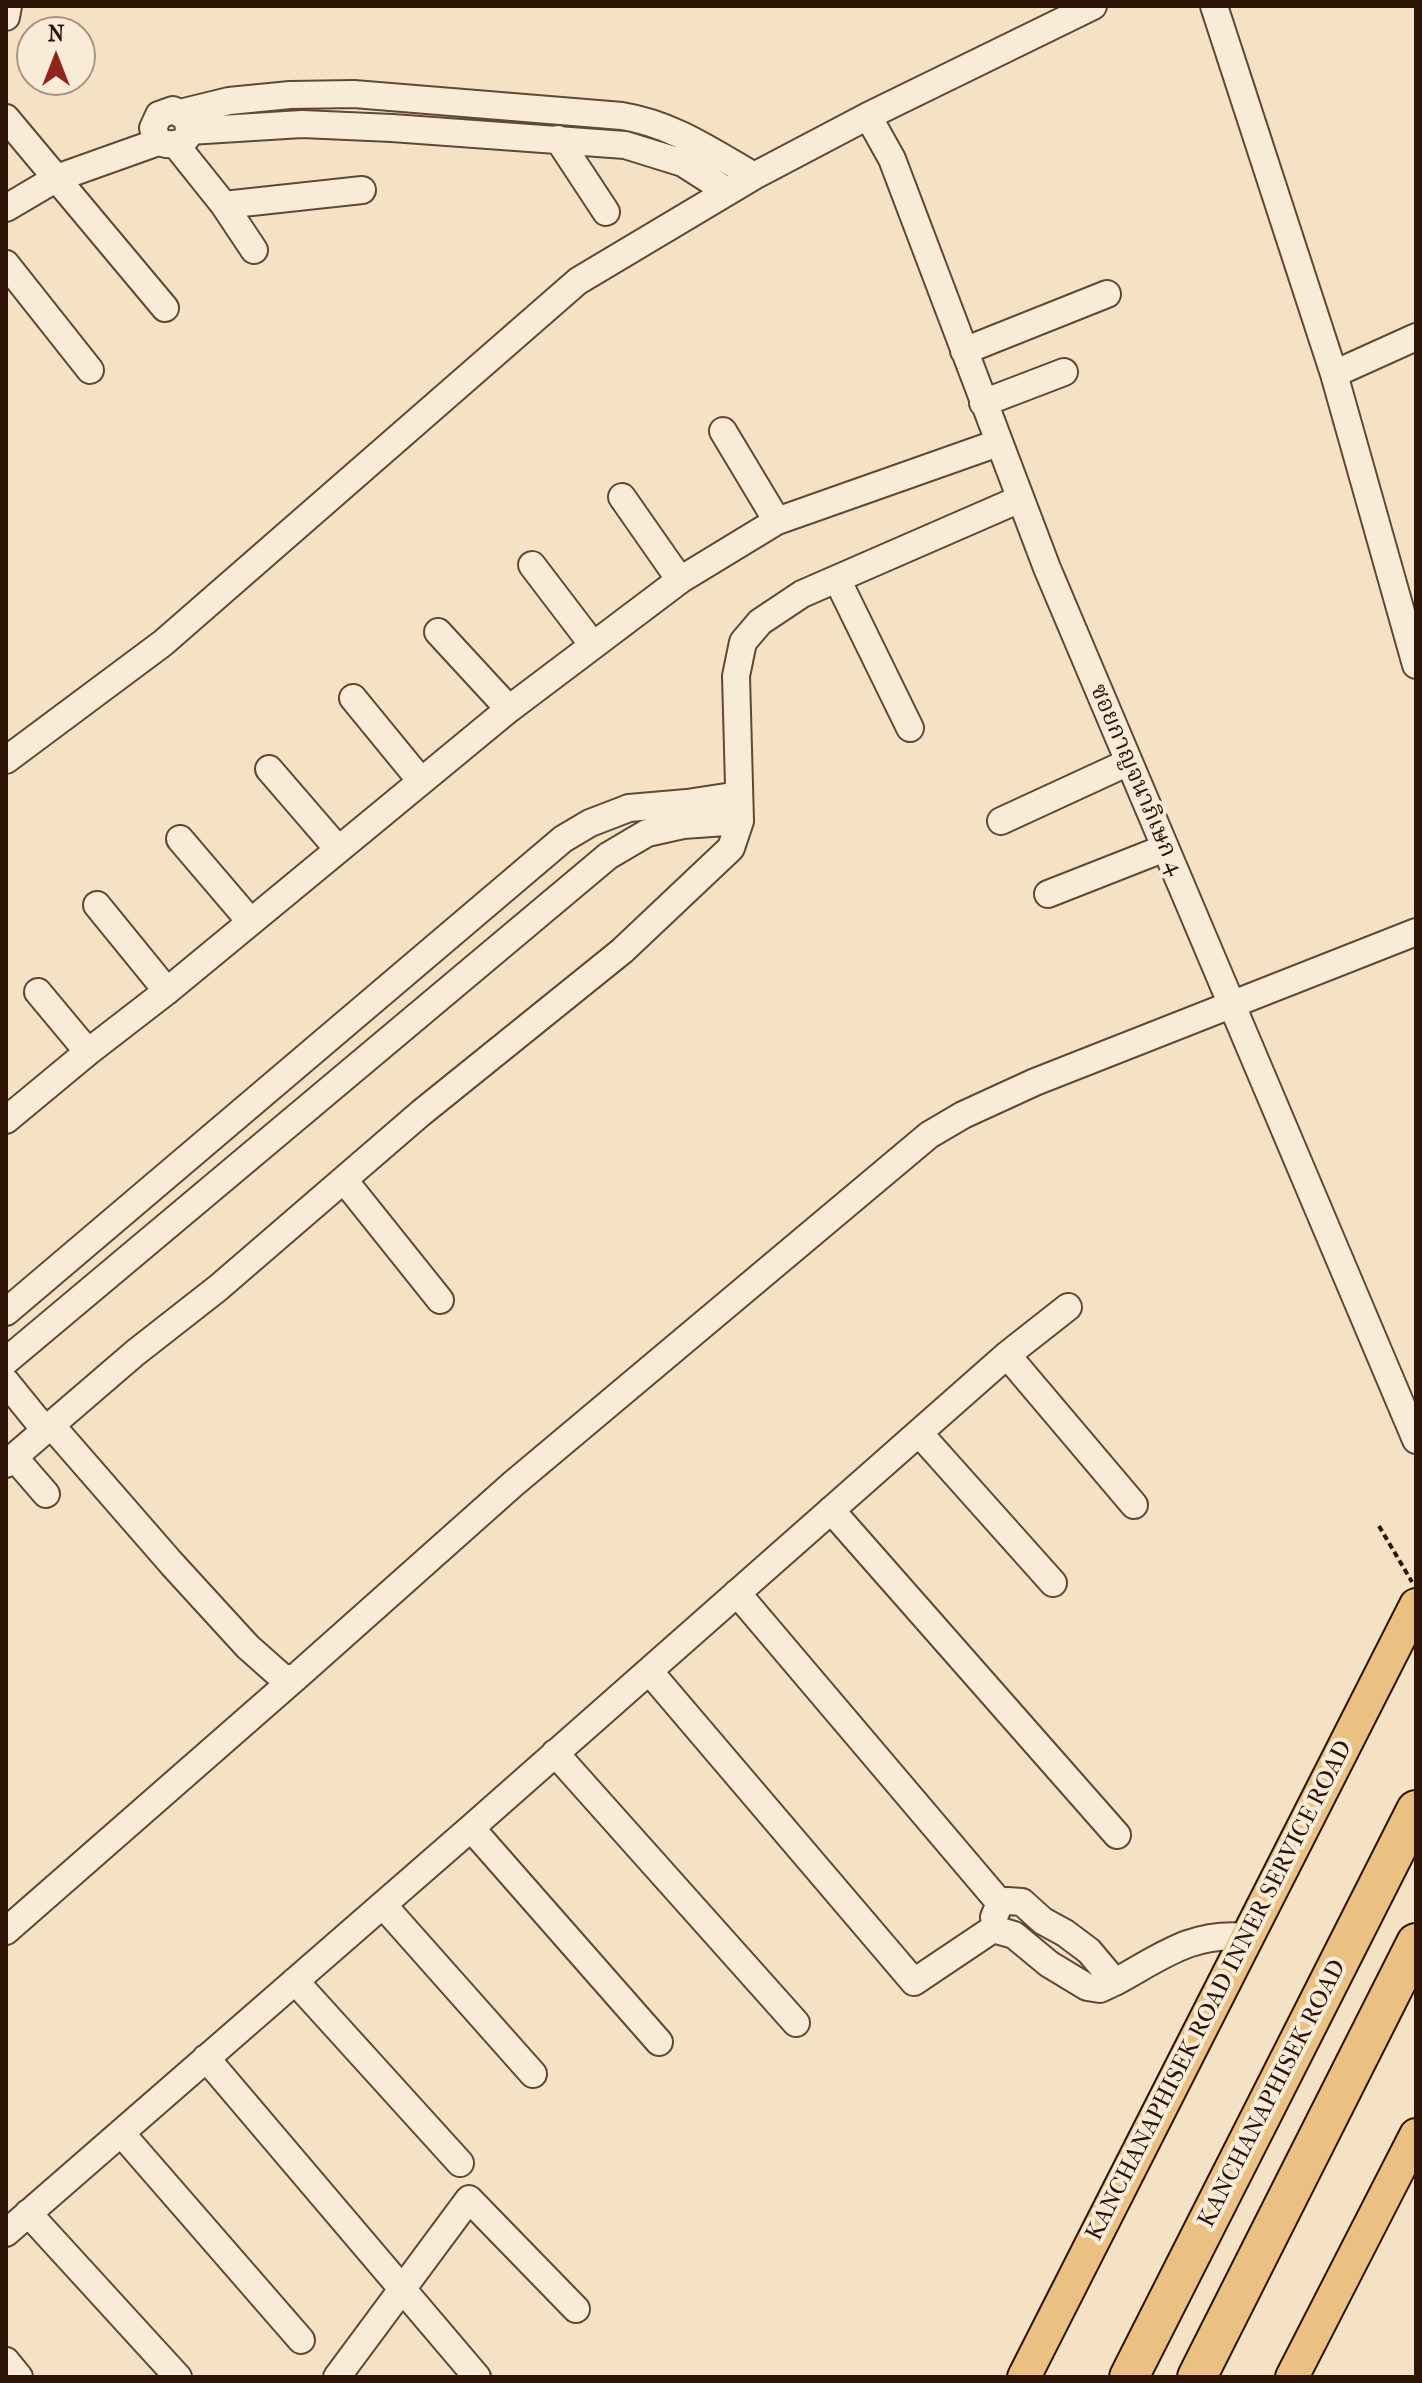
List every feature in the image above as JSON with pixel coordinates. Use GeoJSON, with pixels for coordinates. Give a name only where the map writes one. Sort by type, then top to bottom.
{"type":"FeatureCollection","features":[{"type":"Feature","properties":{"kind":"highway","name":"KANCHANAPHISEK ROAD"},"geometry":{"type":"LineString","coordinates":[[1129,2377],[1416,1810]]}},
{"type":"Feature","properties":{"kind":"highway"},"geometry":{"type":"LineString","coordinates":[[1197,2377],[1416,1943]]}},
{"type":"Feature","properties":{"kind":"main road","name":"KANCHANAPHISEK ROAD INNER SERVICE ROAD"},"geometry":{"type":"LineString","coordinates":[[1024,2377],[1416,1605]]}},
{"type":"Feature","properties":{"kind":"main road"},"geometry":{"type":"LineString","coordinates":[[1292,2377],[1416,2135]]}},
{"type":"Feature","properties":{"kind":"street"},"geometry":{"type":"LineString","coordinates":[[6,17],[8,6]]}},
{"type":"Feature","properties":{"kind":"street"},"geometry":{"type":"LineString","coordinates":[[6,760],[163,643],[578,281],[727,191],[1047,16],[1093,6]]}},
{"type":"Feature","properties":{"kind":"street"},"geometry":{"type":"LineString","coordinates":[[1214,6],[1334,374],[1416,665]]}},
{"type":"Feature","properties":{"kind":"street"},"geometry":{"type":"LineString","coordinates":[[6,208],[57,178],[176,133],[244,99],[290,95],[354,94],[622,116],[649,121],[695,141],[754,176]]}},
{"type":"Feature","properties":{"kind":"street","name":"ซอยกาญจนาภิเษก 4"},"geometry":{"type":"LineString","coordinates":[[868,116],[892,159],[1020,499],[1416,1440]]}},
{"type":"Feature","properties":{"kind":"street"},"geometry":{"type":"LineString","coordinates":[[6,118],[165,308]]}},
{"type":"Feature","properties":{"kind":"street"},"geometry":{"type":"LineString","coordinates":[[176,133],[302,124],[625,145],[683,163],[727,191]]}},
{"type":"Feature","properties":{"kind":"street"},"geometry":{"type":"LineString","coordinates":[[176,133],[254,250]]}},
{"type":"Feature","properties":{"kind":"street"},"geometry":{"type":"LineString","coordinates":[[558,139],[606,212]]}},
{"type":"Feature","properties":{"kind":"street"},"geometry":{"type":"LineString","coordinates":[[224,205],[362,190]]}},
{"type":"Feature","properties":{"kind":"street"},"geometry":{"type":"LineString","coordinates":[[6,264],[90,370]]}},
{"type":"Feature","properties":{"kind":"street"},"geometry":{"type":"LineString","coordinates":[[964,351],[1107,294]]}},
{"type":"Feature","properties":{"kind":"street"},"geometry":{"type":"LineString","coordinates":[[1334,374],[1416,337]]}},
{"type":"Feature","properties":{"kind":"street"},"geometry":{"type":"LineString","coordinates":[[983,403],[1064,372]]}},
{"type":"Feature","properties":{"kind":"street"},"geometry":{"type":"LineString","coordinates":[[723,431],[777,521]]}},
{"type":"Feature","properties":{"kind":"street"},"geometry":{"type":"LineString","coordinates":[[6,1120],[509,709],[680,580],[777,521],[998,443]]}},
{"type":"Feature","properties":{"kind":"street"},"geometry":{"type":"LineString","coordinates":[[622,497],[680,580]]}},
{"type":"Feature","properties":{"kind":"street"},"geometry":{"type":"LineString","coordinates":[[46,1494],[10,1460],[515,1035],[622,951],[731,848],[740,808],[736,676],[743,642],[760,622],[802,594],[1020,499]]}},
{"type":"Feature","properties":{"kind":"street"},"geometry":{"type":"LineString","coordinates":[[532,565],[593,645]]}},
{"type":"Feature","properties":{"kind":"street"},"geometry":{"type":"LineString","coordinates":[[837,579],[910,728]]}},
{"type":"Feature","properties":{"kind":"street"},"geometry":{"type":"LineString","coordinates":[[438,632],[509,709]]}},
{"type":"Feature","properties":{"kind":"street"},"geometry":{"type":"LineString","coordinates":[[353,698],[421,781]]}},
{"type":"Feature","properties":{"kind":"street"},"geometry":{"type":"LineString","coordinates":[[1001,821],[1129,762]]}},
{"type":"Feature","properties":{"kind":"street"},"geometry":{"type":"LineString","coordinates":[[269,769],[338,849]]}},
{"type":"Feature","properties":{"kind":"street"},"geometry":{"type":"LineString","coordinates":[[6,1312],[563,839],[590,823],[629,808],[687,803],[740,808]]}},
{"type":"Feature","properties":{"kind":"street"},"geometry":{"type":"LineString","coordinates":[[6,1361],[608,856],[647,833],[740,808]]}},
{"type":"Feature","properties":{"kind":"street"},"geometry":{"type":"LineString","coordinates":[[180,839],[250,921]]}},
{"type":"Feature","properties":{"kind":"street"},"geometry":{"type":"LineString","coordinates":[[1048,894],[1165,848]]}},
{"type":"Feature","properties":{"kind":"street"},"geometry":{"type":"LineString","coordinates":[[97,905],[167,991]]}},
{"type":"Feature","properties":{"kind":"street"},"geometry":{"type":"LineString","coordinates":[[6,1931],[513,1484],[929,1135],[963,1115],[1035,1082],[1416,932]]}},
{"type":"Feature","properties":{"kind":"street"},"geometry":{"type":"LineString","coordinates":[[38,992],[88,1052]]}},
{"type":"Feature","properties":{"kind":"street"},"geometry":{"type":"LineString","coordinates":[[344,1180],[440,1300]]}},
{"type":"Feature","properties":{"kind":"street"},"geometry":{"type":"LineString","coordinates":[[6,2233],[1007,1355],[1068,1307]]}},
{"type":"Feature","properties":{"kind":"street"},"geometry":{"type":"LineString","coordinates":[[1007,1355],[1134,1505]]}},
{"type":"Feature","properties":{"kind":"street"},"geometry":{"type":"LineString","coordinates":[[6,1382],[248,1647],[283,1678],[295,1678]]}},
{"type":"Feature","properties":{"kind":"street"},"geometry":{"type":"LineString","coordinates":[[919,1433],[1053,1583]]}},
{"type":"Feature","properties":{"kind":"street"},"geometry":{"type":"LineString","coordinates":[[831,1510],[1117,1835]]}},
{"type":"Feature","properties":{"kind":"street"},"geometry":{"type":"LineString","coordinates":[[737,1593],[997,1916]]}},
{"type":"Feature","properties":{"kind":"street"},"geometry":{"type":"LineString","coordinates":[[649,1671],[914,1982],[1014,1901],[1028,1907],[1043,1921],[1089,1951],[1115,1982],[1186,1943],[1205,1937],[1247,1937]]}},
{"type":"Feature","properties":{"kind":"street"},"geometry":{"type":"LineString","coordinates":[[555,1753],[796,2023]]}},
{"type":"Feature","properties":{"kind":"street"},"geometry":{"type":"LineString","coordinates":[[471,1828],[659,2042]]}},
{"type":"Feature","properties":{"kind":"street"},"geometry":{"type":"LineString","coordinates":[[383,1905],[533,2074]]}},
{"type":"Feature","properties":{"kind":"street"},"geometry":{"type":"LineString","coordinates":[[295,1981],[460,2163]]}},
{"type":"Feature","properties":{"kind":"street"},"geometry":{"type":"LineString","coordinates":[[206,2058],[477,2377]]}},
{"type":"Feature","properties":{"kind":"street"},"geometry":{"type":"LineString","coordinates":[[121,2133],[301,2340]]}},
{"type":"Feature","properties":{"kind":"street"},"geometry":{"type":"LineString","coordinates":[[337,2377],[469,2199],[576,2309]]}},
{"type":"Feature","properties":{"kind":"street"},"geometry":{"type":"LineString","coordinates":[[28,2213],[178,2377]]}},
{"type":"Feature","properties":{"kind":"street"},"geometry":{"type":"LineString","coordinates":[[6,2361],[19,2377]]}},
{"type":"Feature","properties":{"kind":"path"},"geometry":{"type":"LineString","coordinates":[[1379,1526],[1416,1590]]}}]}
